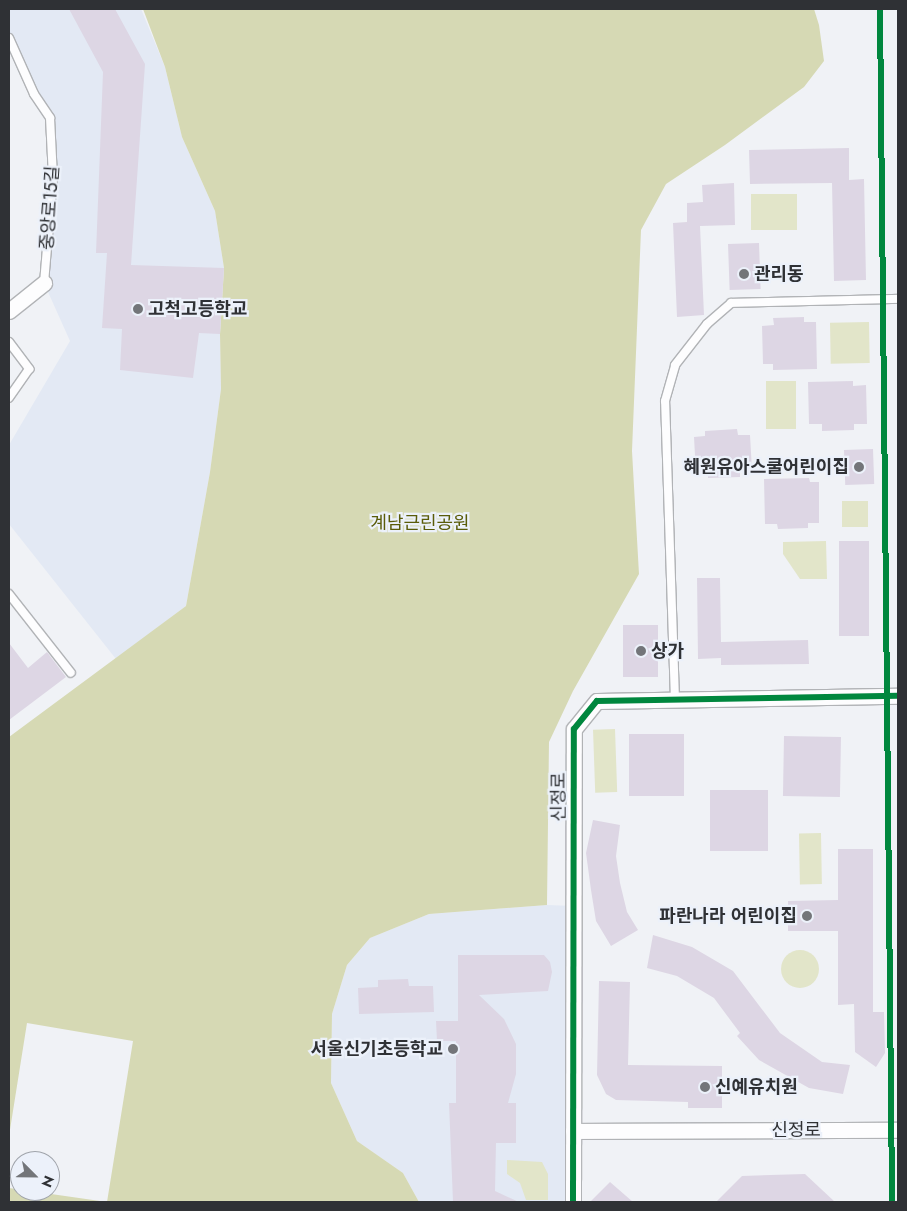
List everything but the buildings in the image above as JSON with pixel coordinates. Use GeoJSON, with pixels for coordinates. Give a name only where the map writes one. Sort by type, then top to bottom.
{"type":"FeatureCollection","features":[{"type":"Feature","properties":{"kind":"street","name":"중앙로15길"},"geometry":{"type":"LineString","coordinates":[[9,311],[44,284]]}},
{"type":"Feature","properties":{"kind":"street","name":"신정로"},"geometry":{"type":"LineString","coordinates":[[573,1202],[574,729],[597,702],[898,696]]}},
{"type":"Feature","properties":{"kind":"street","name":"신정로"},"geometry":{"type":"LineString","coordinates":[[574,1131],[898,1130]]}},
{"type":"Feature","properties":{"kind":"lane","name":"중앙로15길"},"geometry":{"type":"LineString","coordinates":[[9,38],[34,94],[50,118],[53,145],[50,225],[44,284]]}},
{"type":"Feature","properties":{"kind":"lane"},"geometry":{"type":"LineString","coordinates":[[675,700],[665,401],[676,365],[707,324],[731,303],[898,299]]}},
{"type":"Feature","properties":{"kind":"lane"},"geometry":{"type":"LineString","coordinates":[[9,342],[29,369],[9,398]]}},
{"type":"Feature","properties":{"kind":"lane"},"geometry":{"type":"LineString","coordinates":[[9,594],[71,672]]}},
{"type":"Feature","properties":{"kind":"shaded area","name":"고척고등학교"},"geometry":{"type":"Polygon","coordinates":[[[9,9],[141,9],[165,67],[182,137],[215,211],[224,268],[220,334],[221,389],[210,472],[186,606],[116,659],[9,524],[9,445],[70,341],[44,283],[50,225],[50,118],[9,38],[9,9]]]}},
{"type":"Feature","properties":{"kind":"shaded area","name":"서울신기초등학교"},"geometry":{"type":"Polygon","coordinates":[[[547,905],[574,906],[573,1202],[419,1202],[403,1173],[357,1141],[331,1083],[332,1014],[347,965],[370,938],[429,914],[547,905]]]}},
{"type":"Feature","properties":{"kind":"green space","name":"계남근린공원"},"geometry":{"type":"Polygon","coordinates":[[[143,9],[814,9],[819,25],[824,61],[804,87],[725,145],[666,184],[641,230],[632,451],[639,574],[573,691],[549,742],[547,905],[429,914],[370,938],[347,965],[332,1014],[331,1083],[357,1141],[403,1173],[419,1202],[107,1202],[133,1041],[27,1023],[9,1136],[9,737],[186,606],[210,472],[221,389],[220,334],[224,268],[215,211],[182,137],[165,67],[143,9]]]}},
{"type":"Feature","properties":{"kind":"green space"},"geometry":{"type":"Polygon","coordinates":[[[751,194],[797,194],[797,230],[751,230],[751,194]]]}},
{"type":"Feature","properties":{"kind":"green space"},"geometry":{"type":"Polygon","coordinates":[[[869,322],[870,363],[831,364],[830,323],[869,322]]]}},
{"type":"Feature","properties":{"kind":"green space"},"geometry":{"type":"Polygon","coordinates":[[[766,381],[796,381],[796,429],[766,429],[766,381]]]}},
{"type":"Feature","properties":{"kind":"green space"},"geometry":{"type":"Polygon","coordinates":[[[842,501],[868,501],[868,527],[842,527],[842,501]]]}},
{"type":"Feature","properties":{"kind":"green space"},"geometry":{"type":"Polygon","coordinates":[[[826,541],[827,579],[800,579],[783,554],[783,542],[826,541]]]}},
{"type":"Feature","properties":{"kind":"green space"},"geometry":{"type":"Polygon","coordinates":[[[615,729],[617,792],[595,793],[593,730],[615,729]]]}},
{"type":"Feature","properties":{"kind":"green space"},"geometry":{"type":"Polygon","coordinates":[[[799,833],[821,833],[822,884],[800,884],[799,833]]]}},
{"type":"Feature","properties":{"kind":"green space"},"geometry":{"type":"Polygon","coordinates":[[[800,950],[814,955],[819,969],[814,983],[800,988],[786,983],[781,969],[786,955],[800,950]]]}},
{"type":"Feature","properties":{"kind":"green space"},"geometry":{"type":"Polygon","coordinates":[[[507,1160],[542,1162],[548,1174],[548,1200],[526,1200],[520,1183],[507,1174],[507,1160]]]}},
{"type":"Feature","properties":{"kind":"green space"},"geometry":{"type":"Polygon","coordinates":[[[9,1188],[10,1201],[60,1201],[60,1195],[107,1202],[9,1202],[9,1188]]]}},
{"type":"Feature","properties":{"kind":"cycle path"},"geometry":{"type":"LineString","coordinates":[[880,9],[892,1202]]}},
{"type":"Feature","properties":{"kind":"cycle path"},"geometry":{"type":"LineString","coordinates":[[573,1202],[574,729],[597,701],[898,696]]}},
{"type":"Feature","properties":{"kind":"place","name":"관리동"},"geometry":{"type":"Point","coordinates":[744,274]}},
{"type":"Feature","properties":{"kind":"place","name":"고척고등학교"},"geometry":{"type":"Point","coordinates":[138,309]}},
{"type":"Feature","properties":{"kind":"place","name":"혜원유아스쿨어린이집"},"geometry":{"type":"Point","coordinates":[859,467]}},
{"type":"Feature","properties":{"kind":"place","name":"상가"},"geometry":{"type":"Point","coordinates":[641,651]}},
{"type":"Feature","properties":{"kind":"place","name":"파란나라 어린이집"},"geometry":{"type":"Point","coordinates":[807,916]}},
{"type":"Feature","properties":{"kind":"place","name":"서울신기초등학교"},"geometry":{"type":"Point","coordinates":[453,1049]}},
{"type":"Feature","properties":{"kind":"place","name":"신예유치원"},"geometry":{"type":"Point","coordinates":[705,1087]}}]}
